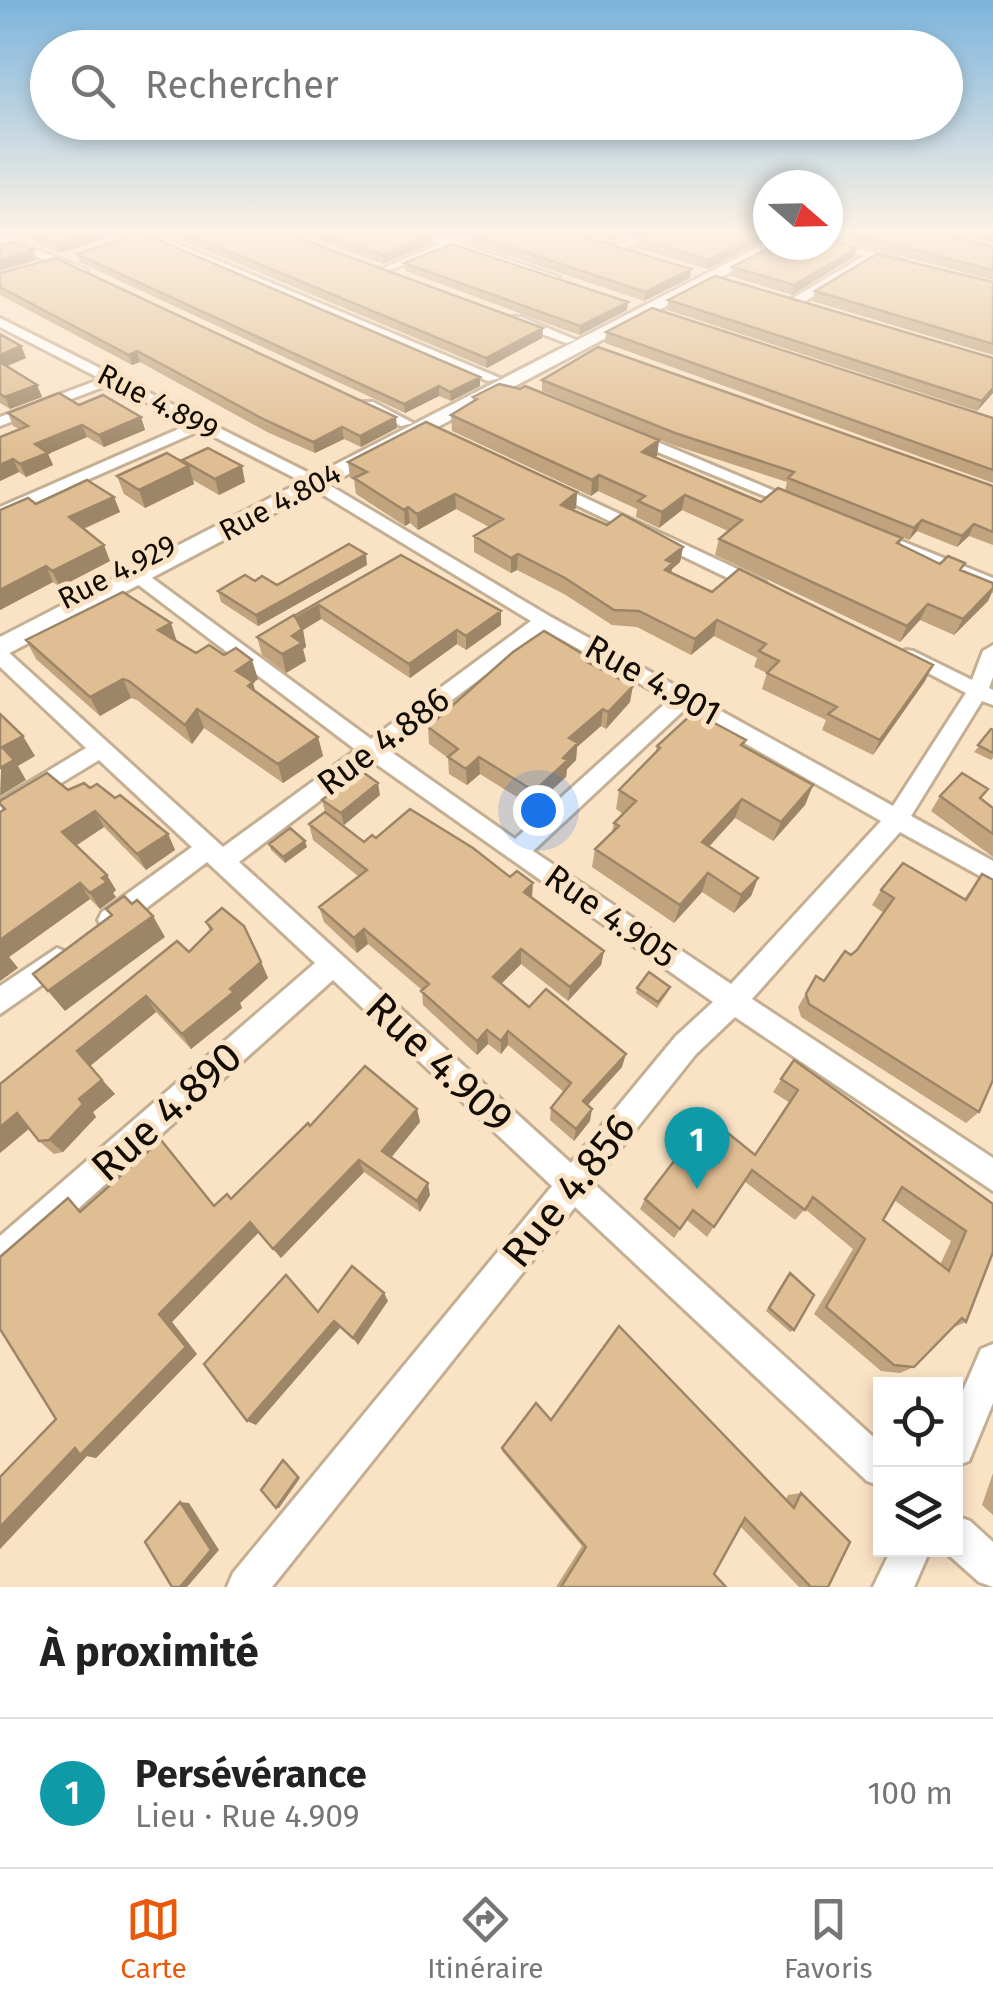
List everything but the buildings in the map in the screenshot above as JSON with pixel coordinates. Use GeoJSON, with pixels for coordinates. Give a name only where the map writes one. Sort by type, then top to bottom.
{"type":"FeatureCollection","features":[{"type":"Feature","properties":{"kind":"main road"},"geometry":{"type":"LineString","coordinates":[[584,344],[657,306]]}},
{"type":"Feature","properties":{"kind":"main road","name":"Rue 4.804"},"geometry":{"type":"LineString","coordinates":[[0,652],[309,480],[424,428],[666,306]]}},
{"type":"Feature","properties":{"kind":"main road","name":"Rue 4.929"},"geometry":{"type":"LineString","coordinates":[[0,632],[309,480]]}},
{"type":"Feature","properties":{"kind":"street"},"geometry":{"type":"LineString","coordinates":[[321,306],[506,384]]}},
{"type":"Feature","properties":{"kind":"street"},"geometry":{"type":"LineString","coordinates":[[799,306],[809,309]]}},
{"type":"Feature","properties":{"kind":"street"},"geometry":{"type":"LineString","coordinates":[[496,312],[584,344]]}},
{"type":"Feature","properties":{"kind":"street","name":"Rue 4.899"},"geometry":{"type":"LineString","coordinates":[[0,322],[309,480]]}},
{"type":"Feature","properties":{"kind":"street"},"geometry":{"type":"LineString","coordinates":[[0,422],[112,378]]}},
{"type":"Feature","properties":{"kind":"street"},"geometry":{"type":"LineString","coordinates":[[354,398],[424,428]]}},
{"type":"Feature","properties":{"kind":"street"},"geometry":{"type":"LineString","coordinates":[[0,513],[202,424]]}},
{"type":"Feature","properties":{"kind":"street"},"geometry":{"type":"LineString","coordinates":[[612,428],[812,510]]}},
{"type":"Feature","properties":{"kind":"street"},"geometry":{"type":"LineString","coordinates":[[531,478],[781,597]]}},
{"type":"Feature","properties":{"kind":"street","name":"Rue 4.901"},"geometry":{"type":"LineString","coordinates":[[309,480],[412,551],[685,697],[993,873]]}},
{"type":"Feature","properties":{"kind":"street"},"geometry":{"type":"LineString","coordinates":[[884,539],[993,584]]}},
{"type":"Feature","properties":{"kind":"street","name":"Rue 4.905"},"geometry":{"type":"LineString","coordinates":[[138,576],[246,646],[374,748],[732,1002],[993,1176]]}},
{"type":"Feature","properties":{"kind":"street","name":"Rue 4.886"},"geometry":{"type":"LineString","coordinates":[[0,1002],[88,936],[374,748],[544,621]]}},
{"type":"Feature","properties":{"kind":"street"},"geometry":{"type":"LineString","coordinates":[[888,648],[985,694]]}},
{"type":"Feature","properties":{"kind":"street","name":"Rue 4.856"},"geometry":{"type":"LineString","coordinates":[[247,1587],[686,1045],[732,1002],[898,818],[985,694],[993,651]]}},
{"type":"Feature","properties":{"kind":"street","name":"Rue 4.909"},"geometry":{"type":"LineString","coordinates":[[0,652],[100,749],[879,1467]]}},
{"type":"Feature","properties":{"kind":"street"},"geometry":{"type":"LineString","coordinates":[[518,851],[685,697]]}},
{"type":"Feature","properties":{"kind":"street"},"geometry":{"type":"LineString","coordinates":[[0,811],[100,749]]}},
{"type":"Feature","properties":{"kind":"street","name":"Rue 4.890"},"geometry":{"type":"LineString","coordinates":[[0,1258],[333,963]]}},
{"type":"Feature","properties":{"kind":"street"},"geometry":{"type":"LineString","coordinates":[[963,1431],[993,1360]]}},
{"type":"Feature","properties":{"kind":"street"},"geometry":{"type":"LineString","coordinates":[[963,1541],[993,1568]]}},
{"type":"Feature","properties":{"kind":"street"},"geometry":{"type":"LineString","coordinates":[[893,1587],[907,1557]]}},
{"type":"Feature","properties":{"kind":"place","name":"Persévérance"},"geometry":{"type":"Point","coordinates":[697,1189]}}]}
